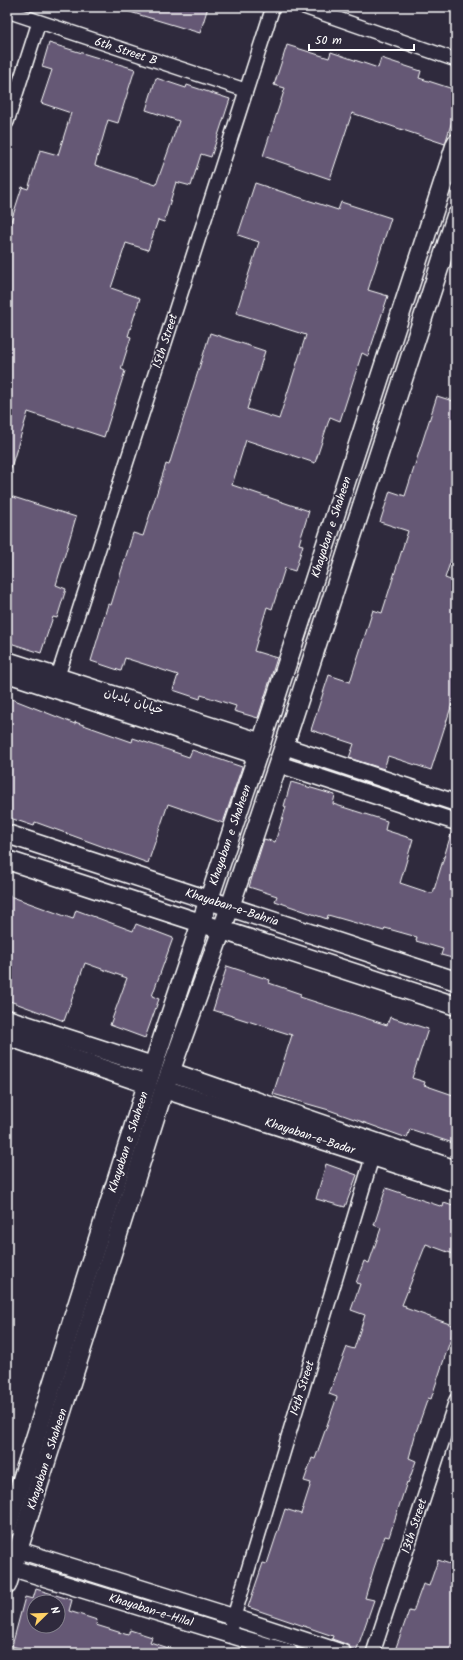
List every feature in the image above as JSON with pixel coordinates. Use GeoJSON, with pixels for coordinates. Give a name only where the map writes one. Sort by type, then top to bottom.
{"type":"FeatureCollection","features":[{"type":"Feature","properties":{"kind":"main road","name":"Khayaban e Shaheen"},"geometry":{"type":"LineString","coordinates":[[7,1528],[147,1084],[259,749],[456,143]]}},
{"type":"Feature","properties":{"kind":"main road","name":"Khayaban e Shaheen"},"geometry":{"type":"LineString","coordinates":[[7,1585],[164,1089],[230,907],[278,764],[456,216]]}},
{"type":"Feature","properties":{"kind":"main road","name":"Khayaban-e-Bahria"},"geometry":{"type":"LineString","coordinates":[[7,834],[456,981]]}},
{"type":"Feature","properties":{"kind":"main road","name":"Khayaban-e-Bahria"},"geometry":{"type":"LineString","coordinates":[[7,860],[456,1006]]}},
{"type":"Feature","properties":{"kind":"main road"},"geometry":{"type":"LineString","coordinates":[[7,1019],[153,1066]]}},
{"type":"Feature","properties":{"kind":"main road"},"geometry":{"type":"LineString","coordinates":[[7,1036],[147,1084]]}},
{"type":"Feature","properties":{"kind":"main road","name":"Khayaban-e-Badar"},"geometry":{"type":"LineString","coordinates":[[170,1072],[374,1149],[456,1183]]}},
{"type":"Feature","properties":{"kind":"main road","name":"Khayaban-e-Badar"},"geometry":{"type":"LineString","coordinates":[[164,1089],[374,1149],[456,1170]]}},
{"type":"Feature","properties":{"kind":"main road"},"geometry":{"type":"LineString","coordinates":[[110,1200],[127,1206]]}},
{"type":"Feature","properties":{"kind":"street","name":"15th Street"},"geometry":{"type":"LineString","coordinates":[[55,682],[273,7]]}},
{"type":"Feature","properties":{"kind":"street"},"geometry":{"type":"LineString","coordinates":[[304,7],[456,60]]}},
{"type":"Feature","properties":{"kind":"street","name":"6th Street B"},"geometry":{"type":"LineString","coordinates":[[7,11],[245,90]]}},
{"type":"Feature","properties":{"kind":"street"},"geometry":{"type":"LineString","coordinates":[[7,122],[39,22]]}},
{"type":"Feature","properties":{"kind":"street","name":"خیابان بادبان"},"geometry":{"type":"LineString","coordinates":[[7,660],[55,682],[259,749]]}},
{"type":"Feature","properties":{"kind":"street","name":"خیابان بادبان"},"geometry":{"type":"LineString","coordinates":[[7,674],[55,682]]}},
{"type":"Feature","properties":{"kind":"street"},"geometry":{"type":"LineString","coordinates":[[284,746],[456,804]]}},
{"type":"Feature","properties":{"kind":"street"},"geometry":{"type":"LineString","coordinates":[[278,764],[456,822]]}},
{"type":"Feature","properties":{"kind":"street","name":"14th Street"},"geometry":{"type":"LineString","coordinates":[[228,1633],[374,1149]]}},
{"type":"Feature","properties":{"kind":"street","name":"13th Street"},"geometry":{"type":"LineString","coordinates":[[373,1653],[456,1400]]}},
{"type":"Feature","properties":{"kind":"street"},"geometry":{"type":"LineString","coordinates":[[18,1550],[343,1653]]}},
{"type":"Feature","properties":{"kind":"street","name":"Khayaban-e-Hilal"},"geometry":{"type":"LineString","coordinates":[[12,1568],[290,1653]]}},
{"type":"Feature","properties":{"kind":"building"},"geometry":{"type":"Polygon","coordinates":[[[120,7],[208,7],[200,33],[120,9],[120,7]]]}},
{"type":"Feature","properties":{"kind":"building"},"geometry":{"type":"Polygon","coordinates":[[[49,43],[135,69],[118,123],[108,120],[95,165],[156,185],[179,121],[146,110],[156,78],[186,88],[187,85],[230,99],[211,157],[201,154],[191,186],[176,182],[164,222],[158,220],[148,250],[126,243],[111,288],[140,298],[128,336],[131,337],[121,369],[125,371],[104,437],[28,412],[10,471],[7,470],[7,234],[22,187],[28,189],[40,150],[58,155],[71,113],[41,103],[52,70],[42,67],[49,43]]]}},
{"type":"Feature","properties":{"kind":"building"},"geometry":{"type":"Polygon","coordinates":[[[287,45],[329,58],[331,52],[378,68],[381,58],[421,71],[419,78],[456,90],[456,108],[445,144],[352,113],[330,179],[263,156],[285,88],[274,85],[287,45]]]}},
{"type":"Feature","properties":{"kind":"building"},"geometry":{"type":"Polygon","coordinates":[[[255,183],[338,210],[341,202],[391,218],[368,290],[388,296],[368,356],[362,353],[340,421],[330,417],[315,463],[246,440],[232,485],[309,511],[299,544],[303,545],[295,571],[285,568],[272,609],[267,607],[254,651],[277,658],[258,718],[234,711],[236,706],[201,695],[200,699],[173,690],[178,675],[125,658],[121,671],[91,661],[108,604],[111,605],[133,533],[143,536],[166,464],[169,465],[210,333],[265,351],[247,409],[279,419],[306,335],[236,313],[259,242],[238,235],[255,183]]]}},
{"type":"Feature","properties":{"kind":"building"},"geometry":{"type":"Polygon","coordinates":[[[437,396],[456,402],[456,545],[445,578],[456,582],[456,705],[452,704],[431,770],[388,756],[384,769],[349,758],[354,744],[311,730],[329,675],[350,682],[373,610],[382,613],[408,531],[380,522],[390,491],[405,496],[437,396]]]}},
{"type":"Feature","properties":{"kind":"building"},"geometry":{"type":"Polygon","coordinates":[[[7,495],[76,517],[56,585],[66,589],[57,618],[53,617],[41,653],[7,642],[7,495]]]}},
{"type":"Feature","properties":{"kind":"building"},"geometry":{"type":"Polygon","coordinates":[[[7,697],[75,724],[75,722],[132,742],[133,738],[189,757],[192,750],[242,767],[223,823],[168,804],[148,863],[35,822],[34,826],[7,817],[7,697]]]}},
{"type":"Feature","properties":{"kind":"building"},"geometry":{"type":"Polygon","coordinates":[[[291,782],[335,795],[333,804],[387,821],[385,830],[413,839],[400,883],[430,893],[433,893],[452,831],[456,831],[456,959],[441,955],[443,949],[416,941],[417,937],[385,928],[384,931],[328,915],[327,919],[275,901],[277,896],[249,887],[264,839],[275,842],[286,807],[284,806],[291,782]]]}},
{"type":"Feature","properties":{"kind":"building"},"geometry":{"type":"Polygon","coordinates":[[[7,895],[73,919],[76,910],[133,931],[136,924],[173,938],[152,996],[159,999],[145,1038],[110,1025],[127,978],[85,963],[64,1021],[7,1000],[7,895]]]}},
{"type":"Feature","properties":{"kind":"building"},"geometry":{"type":"Polygon","coordinates":[[[227,966],[270,980],[269,983],[301,994],[300,997],[387,1025],[390,1017],[428,1029],[412,1078],[425,1082],[424,1085],[456,1096],[456,1144],[410,1129],[407,1138],[329,1110],[273,1094],[292,1035],[213,1010],[227,966]]]}},
{"type":"Feature","properties":{"kind":"building"},"geometry":{"type":"Polygon","coordinates":[[[326,1164],[357,1175],[345,1207],[316,1199],[326,1164]]]}},
{"type":"Feature","properties":{"kind":"building"},"geometry":{"type":"Polygon","coordinates":[[[386,1188],[443,1207],[444,1203],[456,1207],[456,1255],[426,1244],[402,1305],[406,1306],[405,1308],[455,1326],[431,1399],[428,1398],[416,1432],[409,1458],[416,1461],[408,1483],[407,1482],[389,1537],[385,1536],[374,1568],[365,1598],[374,1600],[356,1652],[346,1644],[332,1639],[333,1636],[248,1607],[263,1563],[267,1564],[285,1509],[301,1514],[311,1483],[304,1481],[312,1458],[315,1459],[337,1397],[329,1394],[347,1347],[354,1349],[365,1315],[351,1310],[360,1284],[356,1283],[364,1261],[369,1263],[381,1228],[374,1225],[386,1188]]]}},
{"type":"Feature","properties":{"kind":"building"},"geometry":{"type":"Polygon","coordinates":[[[438,1560],[456,1566],[456,1644],[453,1653],[394,1653],[409,1611],[413,1612],[423,1584],[429,1586],[438,1560]]]}},
{"type":"Feature","properties":{"kind":"building"},"geometry":{"type":"Polygon","coordinates":[[[36,1589],[52,1594],[34,1594],[36,1589]]]}},
{"type":"Feature","properties":{"kind":"building"},"geometry":{"type":"Polygon","coordinates":[[[25,1597],[26,1634],[66,1634],[66,1598],[72,1600],[69,1611],[97,1620],[96,1625],[128,1635],[130,1630],[152,1637],[150,1642],[178,1651],[178,1653],[37,1653],[12,1646],[25,1597]]]}}]}
